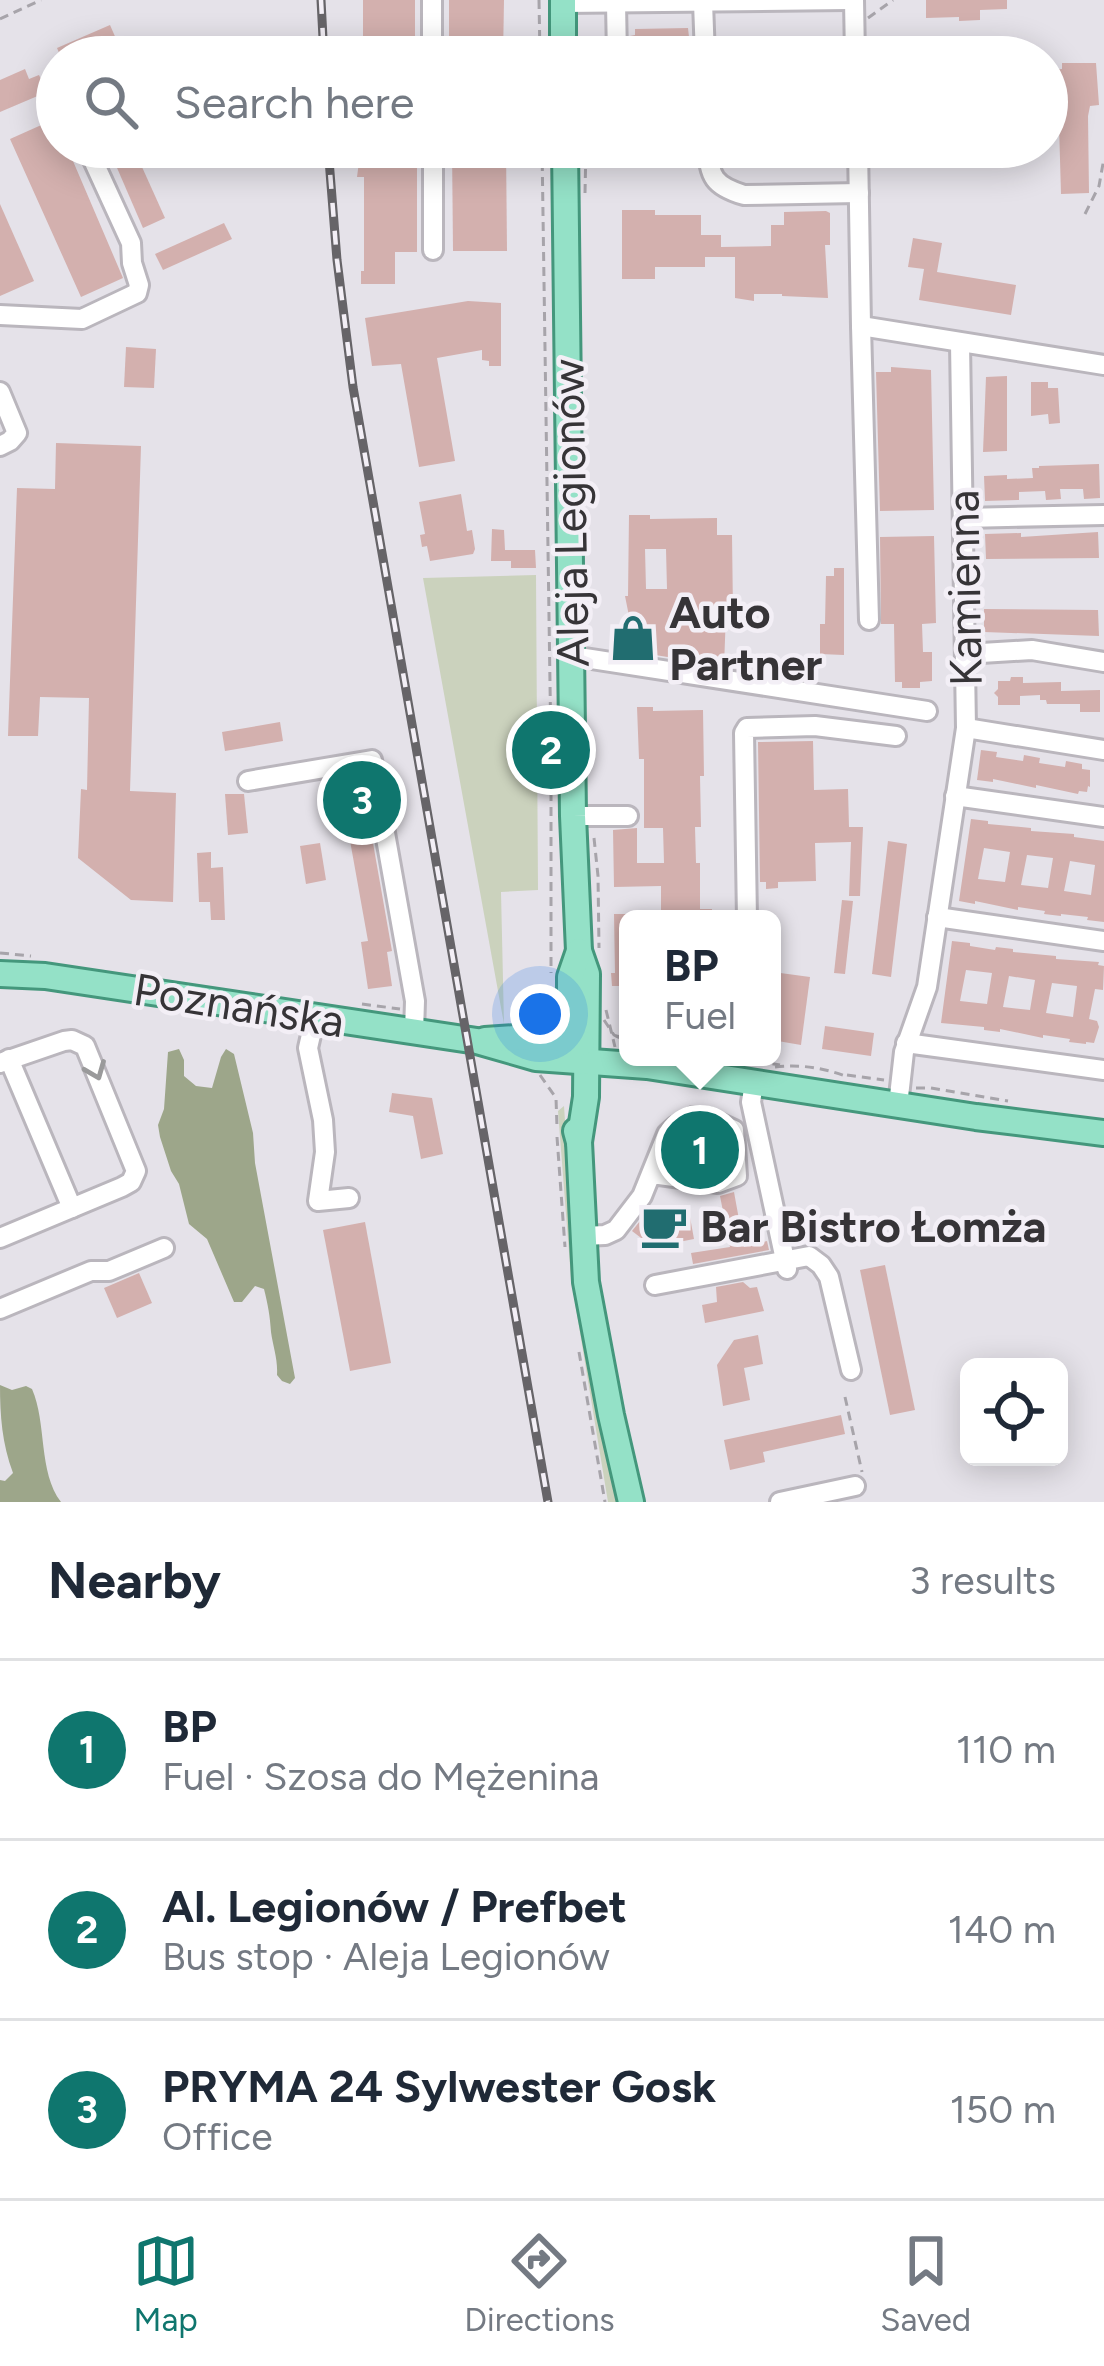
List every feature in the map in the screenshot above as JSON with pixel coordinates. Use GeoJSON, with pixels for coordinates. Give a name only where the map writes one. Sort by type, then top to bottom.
{"type":"FeatureCollection","features":[{"type":"Feature","properties":{"kind":"main road"},"geometry":{"type":"LineString","coordinates":[[555,1],[560,36]]}},
{"type":"Feature","properties":{"kind":"main road","name":"Aleja Legionów"},"geometry":{"type":"LineString","coordinates":[[565,168],[573,816],[579,951],[587,974],[577,1051],[586,1097],[578,1142],[586,1282],[631,1502]]}},
{"type":"Feature","properties":{"kind":"main road","name":"Poznańska"},"geometry":{"type":"LineString","coordinates":[[0,974],[46,976],[477,1041],[541,1058],[577,1051]]}},
{"type":"Feature","properties":{"kind":"main road","name":"Poznańska"},"geometry":{"type":"LineString","coordinates":[[477,1041],[543,1036],[577,1051]]}},
{"type":"Feature","properties":{"kind":"main road"},"geometry":{"type":"LineString","coordinates":[[577,1051],[619,1060]]}},
{"type":"Feature","properties":{"kind":"main road"},"geometry":{"type":"LineString","coordinates":[[647,1066],[733,1071],[899,1094],[1104,1133]]}},
{"type":"Feature","properties":{"kind":"street"},"geometry":{"type":"LineString","coordinates":[[432,0],[432,36]]}},
{"type":"Feature","properties":{"kind":"street"},"geometry":{"type":"LineString","coordinates":[[555,1],[851,0],[854,36]]}},
{"type":"Feature","properties":{"kind":"street"},"geometry":{"type":"LineString","coordinates":[[703,2],[704,36]]}},
{"type":"Feature","properties":{"kind":"street"},"geometry":{"type":"LineString","coordinates":[[616,3],[617,36]]}},
{"type":"Feature","properties":{"kind":"street"},"geometry":{"type":"LineString","coordinates":[[0,315],[82,319],[137,293],[131,243],[97,168]]}},
{"type":"Feature","properties":{"kind":"street"},"geometry":{"type":"LineString","coordinates":[[433,168],[433,250]]}},
{"type":"Feature","properties":{"kind":"street"},"geometry":{"type":"LineString","coordinates":[[709,168],[712,177],[744,195],[859,193]]}},
{"type":"Feature","properties":{"kind":"street"},"geometry":{"type":"LineString","coordinates":[[858,168],[869,620]]}},
{"type":"Feature","properties":{"kind":"street"},"geometry":{"type":"LineString","coordinates":[[861,326],[1104,365]]}},
{"type":"Feature","properties":{"kind":"street","name":"Kamienna"},"geometry":{"type":"LineString","coordinates":[[899,1094],[906,1043],[927,987],[965,728],[960,343]]}},
{"type":"Feature","properties":{"kind":"street"},"geometry":{"type":"LineString","coordinates":[[0,392],[17,434],[0,446]]}},
{"type":"Feature","properties":{"kind":"street"},"geometry":{"type":"LineString","coordinates":[[963,518],[1104,515]]}},
{"type":"Feature","properties":{"kind":"street"},"geometry":{"type":"LineString","coordinates":[[965,654],[1032,650],[1104,662]]}},
{"type":"Feature","properties":{"kind":"street"},"geometry":{"type":"LineString","coordinates":[[572,656],[927,711]]}},
{"type":"Feature","properties":{"kind":"street"},"geometry":{"type":"LineString","coordinates":[[747,910],[747,728],[815,726],[896,736]]}},
{"type":"Feature","properties":{"kind":"street"},"geometry":{"type":"LineString","coordinates":[[965,728],[1104,750]]}},
{"type":"Feature","properties":{"kind":"street"},"geometry":{"type":"LineString","coordinates":[[248,781],[372,760],[415,1001],[414,1032]]}},
{"type":"Feature","properties":{"kind":"street"},"geometry":{"type":"LineString","coordinates":[[956,796],[1104,817]]}},
{"type":"Feature","properties":{"kind":"street"},"geometry":{"type":"LineString","coordinates":[[573,816],[628,816]]}},
{"type":"Feature","properties":{"kind":"street"},"geometry":{"type":"LineString","coordinates":[[937,917],[1104,941]]}},
{"type":"Feature","properties":{"kind":"street"},"geometry":{"type":"LineString","coordinates":[[315,1016],[308,1048],[325,1152],[318,1201],[349,1198]]}},
{"type":"Feature","properties":{"kind":"street"},"geometry":{"type":"LineString","coordinates":[[1,1234],[72,1208],[122,1187],[136,1171],[88,1051],[79,1043],[64,1041],[5,1061],[72,1208]]}},
{"type":"Feature","properties":{"kind":"street"},"geometry":{"type":"LineString","coordinates":[[906,1043],[1104,1070]]}},
{"type":"Feature","properties":{"kind":"street"},"geometry":{"type":"LineString","coordinates":[[709,1118],[733,1071]]}},
{"type":"Feature","properties":{"kind":"street"},"geometry":{"type":"LineString","coordinates":[[733,1071],[751,1102],[785,1264]]}},
{"type":"Feature","properties":{"kind":"street"},"geometry":{"type":"LineString","coordinates":[[584,1236],[616,1230],[642,1196],[667,1134],[693,1117],[709,1118],[734,1130],[737,1176],[718,1183],[652,1174]]}},
{"type":"Feature","properties":{"kind":"street"},"geometry":{"type":"LineString","coordinates":[[0,1309],[91,1271],[109,1271],[164,1248]]}},
{"type":"Feature","properties":{"kind":"street"},"geometry":{"type":"LineString","coordinates":[[655,1285],[809,1256],[829,1277],[851,1370]]}},
{"type":"Feature","properties":{"kind":"street"},"geometry":{"type":"LineString","coordinates":[[780,1502],[855,1486]]}},
{"type":"Feature","properties":{"kind":"path"},"geometry":{"type":"LineString","coordinates":[[0,19],[41,0]]}},
{"type":"Feature","properties":{"kind":"path"},"geometry":{"type":"LineString","coordinates":[[877,0],[881,8]]}},
{"type":"Feature","properties":{"kind":"path"},"geometry":{"type":"LineString","coordinates":[[866,23],[893,0]]}},
{"type":"Feature","properties":{"kind":"path"},"geometry":{"type":"LineString","coordinates":[[546,36],[555,1]]}},
{"type":"Feature","properties":{"kind":"path"},"geometry":{"type":"LineString","coordinates":[[1084,214],[1099,186],[1104,158]]}},
{"type":"Feature","properties":{"kind":"path"},"geometry":{"type":"LineString","coordinates":[[542,168],[551,980]]}},
{"type":"Feature","properties":{"kind":"path"},"geometry":{"type":"LineString","coordinates":[[603,1002],[614,1035],[619,1036]]}},
{"type":"Feature","properties":{"kind":"path"},"geometry":{"type":"LineString","coordinates":[[541,1058],[539,1073],[556,1099]]}},
{"type":"Feature","properties":{"kind":"path"},"geometry":{"type":"LineString","coordinates":[[733,1071],[787,1066],[796,1073],[828,1078],[853,1075],[899,1094]]}},
{"type":"Feature","properties":{"kind":"path"},"geometry":{"type":"LineString","coordinates":[[845,1397],[862,1475],[855,1486]]}},
{"type":"Feature","properties":{"kind":"path"},"geometry":{"type":"LineString","coordinates":[[590,1414],[605,1502]]}},
{"type":"Feature","properties":{"kind":"green space"},"geometry":{"type":"Polygon","coordinates":[[[536,575],[538,890],[501,892],[504,1024],[423,578],[536,575]]]}},
{"type":"Feature","properties":{"kind":"green space"},"geometry":{"type":"Polygon","coordinates":[[[179,1049],[184,1076],[196,1086],[212,1088],[226,1049],[234,1054],[253,1133],[295,1378],[290,1384],[277,1375],[264,1289],[255,1286],[242,1302],[234,1302],[207,1239],[189,1224],[171,1171],[158,1125],[164,1109],[168,1052],[179,1049]]]}},
{"type":"Feature","properties":{"kind":"green space"},"geometry":{"type":"Polygon","coordinates":[[[564,1106],[571,1210],[622,1502],[608,1502],[571,1278],[558,1111],[564,1106]]]}},
{"type":"Feature","properties":{"kind":"green space"},"geometry":{"type":"Polygon","coordinates":[[[0,1385],[32,1389],[49,1476],[61,1502],[0,1502],[0,1480],[13,1473],[2,1429],[0,1385]]]}},
{"type":"Feature","properties":{"kind":"building"},"geometry":{"type":"Polygon","coordinates":[[[363,0],[415,0],[415,36],[363,36],[363,0]]]}},
{"type":"Feature","properties":{"kind":"building"},"geometry":{"type":"Polygon","coordinates":[[[449,0],[504,0],[503,36],[449,36],[449,0]]]}},
{"type":"Feature","properties":{"kind":"building"},"geometry":{"type":"Polygon","coordinates":[[[926,0],[1007,0],[1007,9],[980,10],[980,20],[926,18],[926,0]]]}},
{"type":"Feature","properties":{"kind":"building"},"geometry":{"type":"Polygon","coordinates":[[[110,25],[115,36],[85,36],[110,25]]]}},
{"type":"Feature","properties":{"kind":"building"},"geometry":{"type":"Polygon","coordinates":[[[688,28],[689,36],[630,36],[635,29],[688,28]]]}},
{"type":"Feature","properties":{"kind":"building"},"geometry":{"type":"Polygon","coordinates":[[[1068,63],[1096,63],[1099,105],[1090,106],[1088,116],[1089,193],[1061,194],[1060,168],[1068,168],[1068,63]]]}},
{"type":"Feature","properties":{"kind":"building"},"geometry":{"type":"Polygon","coordinates":[[[25,69],[29,79],[36,76],[36,97],[0,112],[0,80],[25,69]]]}},
{"type":"Feature","properties":{"kind":"building"},"geometry":{"type":"Polygon","coordinates":[[[36,127],[36,168],[76,168],[123,278],[81,297],[10,139],[36,127]]]}},
{"type":"Feature","properties":{"kind":"building"},"geometry":{"type":"Polygon","coordinates":[[[117,168],[142,168],[165,218],[143,228],[117,168]]]}},
{"type":"Feature","properties":{"kind":"building"},"geometry":{"type":"Polygon","coordinates":[[[358,168],[417,168],[417,252],[395,252],[395,284],[361,284],[364,177],[357,177],[358,168]]]}},
{"type":"Feature","properties":{"kind":"building"},"geometry":{"type":"Polygon","coordinates":[[[452,168],[506,168],[507,251],[453,251],[452,168]]]}},
{"type":"Feature","properties":{"kind":"building"},"geometry":{"type":"Polygon","coordinates":[[[0,204],[34,281],[0,296],[0,204]]]}},
{"type":"Feature","properties":{"kind":"building"},"geometry":{"type":"Polygon","coordinates":[[[622,210],[701,215],[701,235],[721,235],[721,247],[771,246],[771,225],[784,225],[784,212],[826,211],[830,213],[830,245],[825,245],[828,298],[754,294],[754,301],[735,298],[735,257],[705,257],[705,267],[655,267],[655,279],[622,279],[622,210]]]}},
{"type":"Feature","properties":{"kind":"building"},"geometry":{"type":"Polygon","coordinates":[[[224,223],[232,239],[163,270],[155,254],[224,223]]]}},
{"type":"Feature","properties":{"kind":"building"},"geometry":{"type":"Polygon","coordinates":[[[913,238],[942,243],[937,272],[1016,285],[1011,315],[919,300],[924,269],[908,267],[913,238]]]}},
{"type":"Feature","properties":{"kind":"building"},"geometry":{"type":"Polygon","coordinates":[[[468,301],[501,303],[501,366],[489,366],[489,361],[482,360],[482,350],[437,358],[455,461],[419,467],[401,364],[372,366],[365,318],[468,301]]]}},
{"type":"Feature","properties":{"kind":"building"},"geometry":{"type":"Polygon","coordinates":[[[126,347],[156,349],[154,388],[124,387],[126,347]]]}},
{"type":"Feature","properties":{"kind":"building"},"geometry":{"type":"Polygon","coordinates":[[[891,367],[931,370],[934,510],[880,511],[876,372],[891,372],[891,367]]]}},
{"type":"Feature","properties":{"kind":"building"},"geometry":{"type":"Polygon","coordinates":[[[1007,376],[1007,451],[983,452],[986,377],[1007,376]]]}},
{"type":"Feature","properties":{"kind":"building"},"geometry":{"type":"Polygon","coordinates":[[[1031,382],[1048,382],[1048,388],[1058,388],[1060,423],[1049,424],[1048,414],[1031,416],[1031,382]]]}},
{"type":"Feature","properties":{"kind":"building"},"geometry":{"type":"Polygon","coordinates":[[[56,443],[141,446],[130,791],[176,793],[173,902],[131,900],[78,858],[81,789],[87,790],[89,698],[40,697],[38,736],[8,736],[17,488],[55,489],[56,443]]]}},
{"type":"Feature","properties":{"kind":"building"},"geometry":{"type":"Polygon","coordinates":[[[1099,464],[1100,498],[1084,499],[1083,489],[1060,489],[1061,499],[1046,500],[1045,491],[1019,492],[1019,500],[985,501],[984,476],[1033,478],[1032,468],[1039,466],[1099,464]]]}},
{"type":"Feature","properties":{"kind":"building"},"geometry":{"type":"Polygon","coordinates":[[[461,494],[467,531],[472,530],[473,554],[430,561],[427,546],[422,547],[420,535],[425,534],[419,502],[461,494]]]}},
{"type":"Feature","properties":{"kind":"building"},"geometry":{"type":"Polygon","coordinates":[[[629,515],[717,518],[717,535],[732,535],[733,613],[726,613],[724,666],[630,651],[629,515]],[[645,549],[646,589],[667,589],[666,549],[645,549]]]}},
{"type":"Feature","properties":{"kind":"building"},"geometry":{"type":"Polygon","coordinates":[[[492,529],[504,530],[505,550],[535,550],[536,568],[511,568],[511,561],[491,561],[492,529]]]}},
{"type":"Feature","properties":{"kind":"building"},"geometry":{"type":"Polygon","coordinates":[[[1098,532],[1099,558],[986,559],[985,534],[1021,533],[1021,537],[1098,532]]]}},
{"type":"Feature","properties":{"kind":"building"},"geometry":{"type":"Polygon","coordinates":[[[934,536],[936,623],[922,624],[923,652],[932,652],[932,681],[920,682],[920,688],[902,688],[902,682],[895,682],[894,624],[881,624],[880,537],[934,536]]]}},
{"type":"Feature","properties":{"kind":"building"},"geometry":{"type":"Polygon","coordinates":[[[834,568],[844,568],[844,655],[820,654],[826,576],[834,576],[834,568]]]}},
{"type":"Feature","properties":{"kind":"building"},"geometry":{"type":"Polygon","coordinates":[[[984,609],[1098,610],[1099,636],[984,632],[984,609]]]}},
{"type":"Feature","properties":{"kind":"building"},"geometry":{"type":"Polygon","coordinates":[[[1023,677],[1023,683],[1061,682],[1061,691],[1100,690],[1100,712],[1080,712],[1080,704],[1047,704],[1040,695],[1020,696],[1020,705],[998,705],[994,693],[998,681],[1023,677]]]}},
{"type":"Feature","properties":{"kind":"building"},"geometry":{"type":"Polygon","coordinates":[[[637,707],[703,710],[704,776],[700,776],[701,827],[695,827],[696,863],[700,863],[700,909],[712,910],[661,910],[661,886],[614,887],[613,830],[637,828],[637,863],[664,863],[663,828],[644,828],[644,759],[639,759],[637,707]]]}},
{"type":"Feature","properties":{"kind":"building"},"geometry":{"type":"Polygon","coordinates":[[[280,722],[283,741],[225,751],[222,732],[280,722]]]}},
{"type":"Feature","properties":{"kind":"building"},"geometry":{"type":"Polygon","coordinates":[[[813,741],[814,790],[848,789],[849,827],[863,827],[860,896],[849,896],[851,842],[815,843],[816,881],[778,882],[778,888],[766,889],[766,882],[760,882],[758,742],[813,741]]]}},
{"type":"Feature","properties":{"kind":"building"},"geometry":{"type":"Polygon","coordinates":[[[981,750],[997,752],[996,757],[1023,761],[1024,755],[1065,767],[1066,761],[1082,764],[1082,769],[1090,770],[1090,787],[1078,794],[977,780],[981,750]]]}},
{"type":"Feature","properties":{"kind":"building"},"geometry":{"type":"Polygon","coordinates":[[[364,792],[392,951],[387,952],[392,986],[368,989],[361,942],[368,941],[342,796],[364,792]]]}},
{"type":"Feature","properties":{"kind":"building"},"geometry":{"type":"Polygon","coordinates":[[[225,794],[244,794],[248,833],[228,835],[225,794]]]}},
{"type":"Feature","properties":{"kind":"building"},"geometry":{"type":"Polygon","coordinates":[[[971,819],[1104,841],[1104,922],[959,901],[971,819]],[[984,848],[978,879],[1005,882],[1010,852],[984,848]],[[1027,855],[1021,885],[1048,888],[1053,858],[1027,855]],[[1070,861],[1064,891],[1091,895],[1095,865],[1070,861]]]}},
{"type":"Feature","properties":{"kind":"building"},"geometry":{"type":"Polygon","coordinates":[[[888,841],[907,844],[891,977],[872,974],[888,841]]]}},
{"type":"Feature","properties":{"kind":"building"},"geometry":{"type":"Polygon","coordinates":[[[320,843],[326,880],[306,884],[300,846],[320,843]]]}},
{"type":"Feature","properties":{"kind":"building"},"geometry":{"type":"Polygon","coordinates":[[[211,852],[211,868],[223,867],[225,920],[211,920],[210,902],[199,902],[197,853],[211,852]]]}},
{"type":"Feature","properties":{"kind":"building"},"geometry":{"type":"Polygon","coordinates":[[[842,900],[853,901],[845,974],[834,973],[842,900]]]}},
{"type":"Feature","properties":{"kind":"building"},"geometry":{"type":"Polygon","coordinates":[[[614,914],[619,914],[619,986],[612,986],[611,973],[615,973],[614,914]]]}},
{"type":"Feature","properties":{"kind":"building"},"geometry":{"type":"Polygon","coordinates":[[[952,941],[1104,966],[1103,990],[1095,989],[1089,1019],[1099,1027],[1094,1043],[941,1023],[952,941]],[[966,970],[960,1001],[987,1004],[992,973],[966,970]],[[1009,976],[1003,1007],[1030,1010],[1035,980],[1009,976]],[[1052,983],[1046,1013],[1073,1017],[1077,986],[1052,983]]]}},
{"type":"Feature","properties":{"kind":"building"},"geometry":{"type":"Polygon","coordinates":[[[781,973],[810,977],[801,1045],[781,1042],[781,973]]]}},
{"type":"Feature","properties":{"kind":"building"},"geometry":{"type":"Polygon","coordinates":[[[825,1026],[874,1033],[871,1056],[822,1049],[825,1026]]]}},
{"type":"Feature","properties":{"kind":"building"},"geometry":{"type":"Polygon","coordinates":[[[392,1093],[432,1098],[443,1154],[421,1159],[413,1116],[389,1112],[392,1093]]]}},
{"type":"Feature","properties":{"kind":"building"},"geometry":{"type":"Polygon","coordinates":[[[700,1137],[721,1141],[721,1167],[693,1166],[693,1160],[672,1158],[678,1142],[692,1144],[700,1137]]]}},
{"type":"Feature","properties":{"kind":"building"},"geometry":{"type":"Polygon","coordinates":[[[734,1192],[744,1247],[767,1241],[769,1250],[693,1264],[691,1253],[730,1247],[720,1196],[734,1192]]]}},
{"type":"Feature","properties":{"kind":"building","name":"Bar Bistro Łomża"},"geometry":{"type":"Polygon","coordinates":[[[655,1214],[667,1221],[690,1217],[694,1239],[653,1247],[632,1231],[644,1216],[655,1214]]]}},
{"type":"Feature","properties":{"kind":"building"},"geometry":{"type":"Polygon","coordinates":[[[365,1222],[391,1363],[350,1371],[323,1230],[365,1222]]]}},
{"type":"Feature","properties":{"kind":"building"},"geometry":{"type":"Polygon","coordinates":[[[885,1265],[915,1410],[890,1415],[860,1270],[885,1265]]]}},
{"type":"Feature","properties":{"kind":"building"},"geometry":{"type":"Polygon","coordinates":[[[139,1273],[152,1303],[117,1318],[104,1288],[139,1273]]]}},
{"type":"Feature","properties":{"kind":"building"},"geometry":{"type":"Polygon","coordinates":[[[743,1282],[757,1287],[764,1311],[705,1323],[702,1305],[717,1302],[716,1287],[743,1282]]]}},
{"type":"Feature","properties":{"kind":"building"},"geometry":{"type":"Polygon","coordinates":[[[758,1335],[763,1364],[744,1368],[750,1400],[723,1406],[717,1365],[734,1340],[758,1335]]]}},
{"type":"Feature","properties":{"kind":"building"},"geometry":{"type":"Polygon","coordinates":[[[841,1415],[845,1434],[763,1452],[765,1462],[730,1470],[724,1440],[841,1415]]]}},
{"type":"Feature","properties":{"kind":"railway"},"geometry":{"type":"LineString","coordinates":[[321,0],[323,36]]}},
{"type":"Feature","properties":{"kind":"railway"},"geometry":{"type":"LineString","coordinates":[[330,168],[353,387],[548,1502]]}},
{"type":"Feature","properties":{"kind":"place","name":"Auto Partner"},"geometry":{"type":"Point","coordinates":[633,638]}},
{"type":"Feature","properties":{"kind":"place","name":"Al. Legionów / Prefbet"},"geometry":{"type":"Point","coordinates":[551,750]}},
{"type":"Feature","properties":{"kind":"place","name":"PRYMA 24 Sylwester Gosk"},"geometry":{"type":"Point","coordinates":[362,800]}},
{"type":"Feature","properties":{"kind":"place","name":"BP"},"geometry":{"type":"Point","coordinates":[700,1150]}},
{"type":"Feature","properties":{"kind":"place","name":"Bar Bistro Łomża"},"geometry":{"type":"Point","coordinates":[664,1226]}}]}
